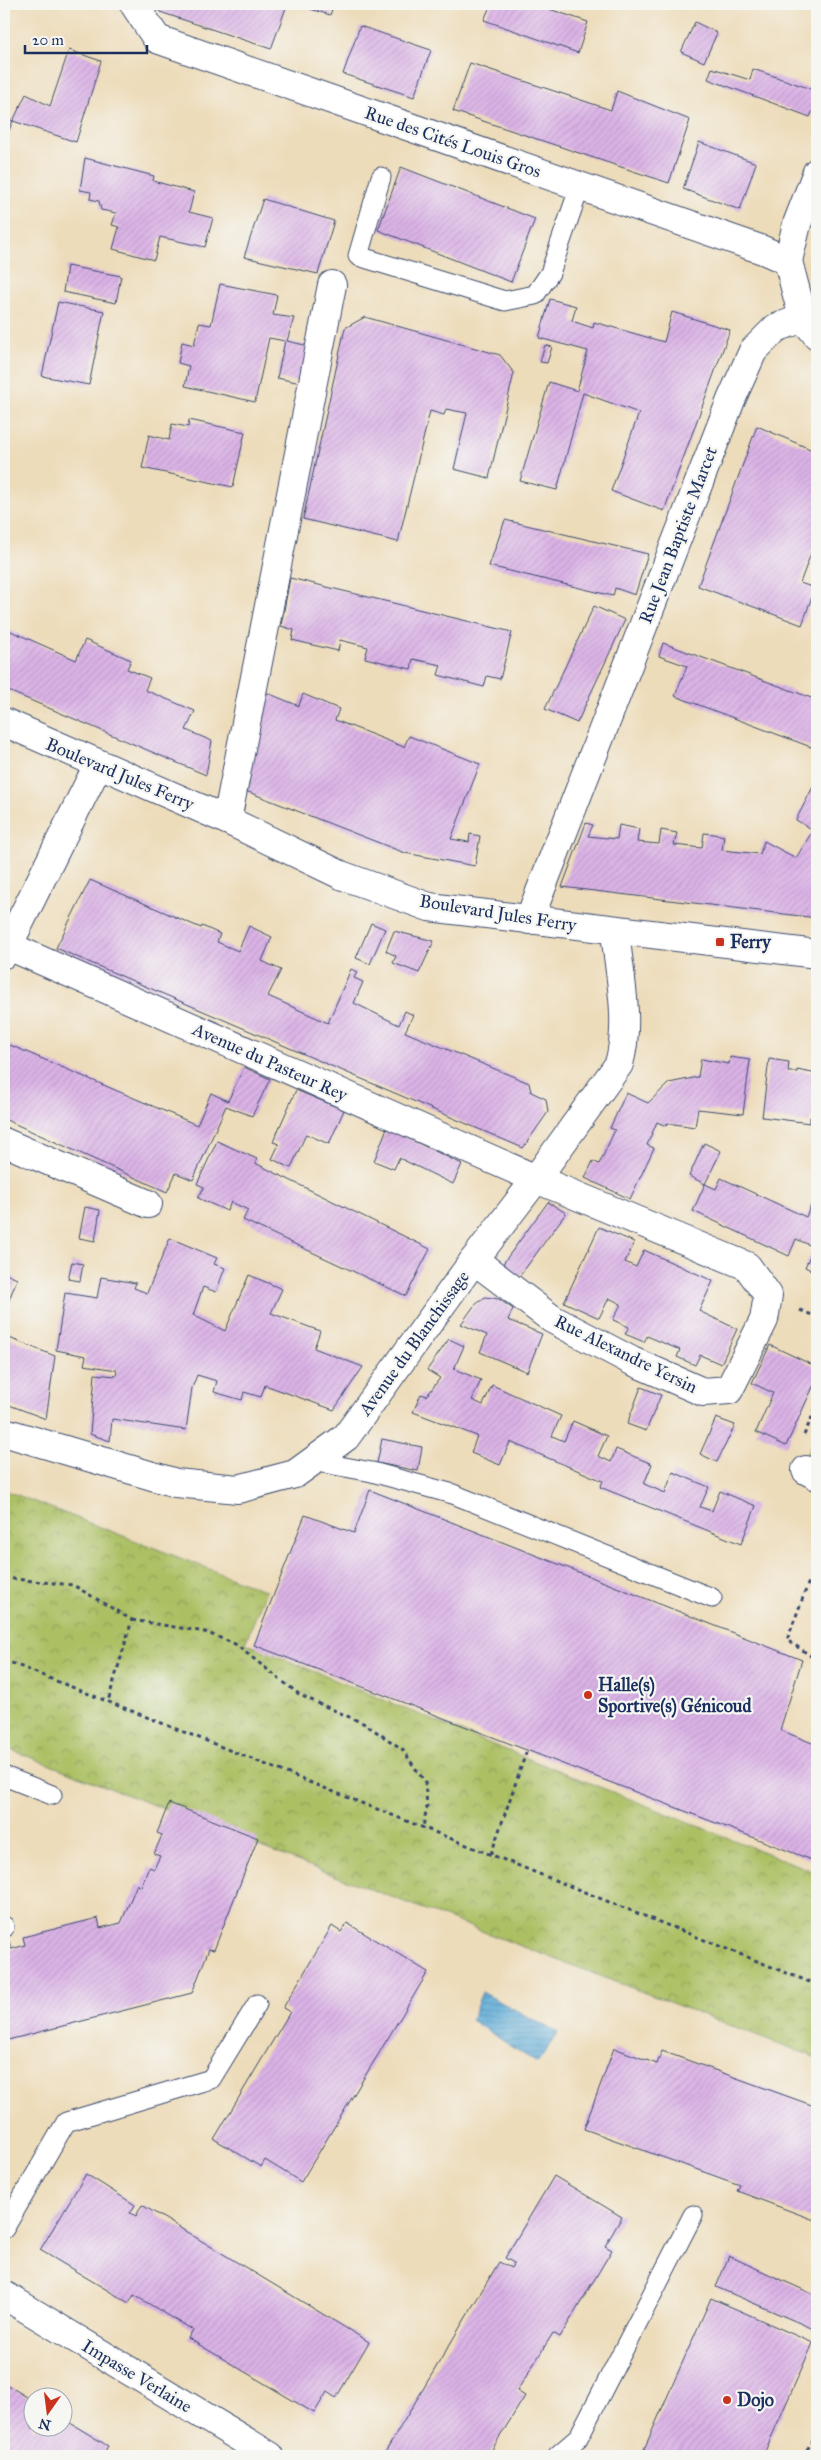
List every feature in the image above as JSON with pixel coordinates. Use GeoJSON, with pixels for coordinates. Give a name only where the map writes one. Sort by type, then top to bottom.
{"type":"FeatureCollection","features":[{"type":"Feature","properties":{"kind":"street","name":"Rue des Cités Louis Gros"},"geometry":{"type":"LineString","coordinates":[[134,4],[157,39],[763,250],[788,261]]}},
{"type":"Feature","properties":{"kind":"street","name":"Rue Jean Baptiste Marcet"},"geometry":{"type":"LineString","coordinates":[[529,920],[735,392],[753,351],[776,328],[810,327],[788,261],[796,224],[817,172]]}},
{"type":"Feature","properties":{"kind":"street"},"geometry":{"type":"LineString","coordinates":[[227,820],[332,285]]}},
{"type":"Feature","properties":{"kind":"street","name":"Boulevard Jules Ferry"},"geometry":{"type":"LineString","coordinates":[[4,722],[98,765],[227,820],[341,875],[429,907],[817,954]]}},
{"type":"Feature","properties":{"kind":"street"},"geometry":{"type":"LineString","coordinates":[[5,948],[98,765]]}},
{"type":"Feature","properties":{"kind":"street","name":"Avenue du Blanchissage"},"geometry":{"type":"LineString","coordinates":[[4,1432],[176,1483],[238,1489],[295,1474],[346,1437],[619,1064],[624,1045],[624,1029],[615,930]]}},
{"type":"Feature","properties":{"kind":"street","name":"Avenue du Pasteur Rey"},"geometry":{"type":"LineString","coordinates":[[5,948],[536,1179]]}},
{"type":"Feature","properties":{"kind":"street"},"geometry":{"type":"LineString","coordinates":[[4,1142],[148,1204]]}},
{"type":"Feature","properties":{"kind":"street","name":"Rue Alexandre Yersin"},"geometry":{"type":"LineString","coordinates":[[474,1260],[552,1319],[632,1361],[704,1392],[729,1390],[764,1320],[768,1295],[747,1266],[536,1179]]}},
{"type":"Feature","properties":{"kind":"street","name":"Impasse Verlaine"},"geometry":{"type":"LineString","coordinates":[[4,2295],[270,2456]]}},
{"type":"Feature","properties":{"kind":"lane"},"geometry":{"type":"LineString","coordinates":[[381,177],[358,256],[505,301],[535,295],[550,273],[580,186]]}},
{"type":"Feature","properties":{"kind":"lane"},"geometry":{"type":"LineString","coordinates":[[312,1461],[372,1472],[453,1494],[712,1598]]}},
{"type":"Feature","properties":{"kind":"lane"},"geometry":{"type":"LineString","coordinates":[[4,1776],[52,1795]]}},
{"type":"Feature","properties":{"kind":"lane"},"geometry":{"type":"LineString","coordinates":[[4,2229],[66,2122],[212,2078],[257,2004]]}},
{"type":"Feature","properties":{"kind":"lane"},"geometry":{"type":"LineString","coordinates":[[557,2456],[578,2438],[693,2215]]}},
{"type":"Feature","properties":{"kind":"path"},"geometry":{"type":"LineString","coordinates":[[817,1560],[787,1640],[817,1660]]}},
{"type":"Feature","properties":{"kind":"path"},"geometry":{"type":"LineString","coordinates":[[4,1578],[73,1586],[132,1620],[204,1632],[235,1644],[300,1695],[365,1724],[402,1749],[425,1782],[427,1806],[423,1827]]}},
{"type":"Feature","properties":{"kind":"path"},"geometry":{"type":"LineString","coordinates":[[108,1701],[132,1620]]}},
{"type":"Feature","properties":{"kind":"path"},"geometry":{"type":"LineString","coordinates":[[4,1660],[817,1985]]}},
{"type":"Feature","properties":{"kind":"path"},"geometry":{"type":"LineString","coordinates":[[491,1854],[527,1750]]}},
{"type":"Feature","properties":{"kind":"path"},"geometry":{"type":"LineString","coordinates":[[802,2456],[817,2436]]}},
{"type":"Feature","properties":{"kind":"green space"},"geometry":{"type":"Polygon","coordinates":[[[817,1431],[817,1466],[804,1460],[817,1431]]]}},
{"type":"Feature","properties":{"kind":"green space"},"geometry":{"type":"Polygon","coordinates":[[[4,1490],[266,1591],[245,1643],[486,1742],[817,1873],[817,2058],[328,1873],[4,1747],[4,1490]]]}},
{"type":"Feature","properties":{"kind":"water"},"geometry":{"type":"Polygon","coordinates":[[[482,1992],[558,2033],[537,2063],[471,2020],[482,1992]]]}},
{"type":"Feature","properties":{"kind":"building"},"geometry":{"type":"Polygon","coordinates":[[[156,4],[287,5],[271,49],[160,12],[156,4]]]}},
{"type":"Feature","properties":{"kind":"building"},"geometry":{"type":"Polygon","coordinates":[[[308,4],[334,4],[330,15],[307,8],[308,4]]]}},
{"type":"Feature","properties":{"kind":"building"},"geometry":{"type":"Polygon","coordinates":[[[491,4],[534,4],[588,22],[578,53],[484,20],[491,4]]]}},
{"type":"Feature","properties":{"kind":"building"},"geometry":{"type":"Polygon","coordinates":[[[695,22],[717,33],[704,62],[681,52],[695,22]]]}},
{"type":"Feature","properties":{"kind":"building"},"geometry":{"type":"Polygon","coordinates":[[[360,26],[431,50],[414,97],[343,74],[360,26]]]}},
{"type":"Feature","properties":{"kind":"building"},"geometry":{"type":"Polygon","coordinates":[[[69,50],[101,61],[76,142],[13,121],[26,94],[50,106],[69,50]]]}},
{"type":"Feature","properties":{"kind":"building"},"geometry":{"type":"Polygon","coordinates":[[[470,63],[611,110],[617,91],[690,120],[669,183],[453,111],[470,63]]]}},
{"type":"Feature","properties":{"kind":"building"},"geometry":{"type":"Polygon","coordinates":[[[712,68],[750,80],[753,69],[817,91],[817,101],[810,117],[708,79],[712,68]]]}},
{"type":"Feature","properties":{"kind":"building"},"geometry":{"type":"Polygon","coordinates":[[[4,117],[13,121],[4,142],[4,117]]]}},
{"type":"Feature","properties":{"kind":"building"},"geometry":{"type":"Polygon","coordinates":[[[699,142],[756,163],[740,210],[683,189],[699,142]]]}},
{"type":"Feature","properties":{"kind":"building"},"geometry":{"type":"Polygon","coordinates":[[[85,158],[154,176],[153,181],[194,192],[189,212],[213,218],[205,247],[160,237],[154,260],[113,249],[119,227],[112,225],[116,213],[101,210],[99,201],[90,199],[91,192],[80,190],[85,158]]]}},
{"type":"Feature","properties":{"kind":"building"},"geometry":{"type":"Polygon","coordinates":[[[401,167],[535,219],[511,282],[378,230],[401,167]]]}},
{"type":"Feature","properties":{"kind":"building"},"geometry":{"type":"Polygon","coordinates":[[[263,199],[334,221],[318,274],[244,257],[263,199]]]}},
{"type":"Feature","properties":{"kind":"building"},"geometry":{"type":"Polygon","coordinates":[[[67,266],[121,276],[116,303],[63,292],[67,266]]]}},
{"type":"Feature","properties":{"kind":"building"},"geometry":{"type":"Polygon","coordinates":[[[220,284],[277,295],[273,315],[294,318],[287,341],[309,346],[301,383],[277,378],[285,341],[269,338],[255,402],[185,386],[189,366],[178,363],[182,342],[194,345],[199,323],[211,325],[220,284]]]}},
{"type":"Feature","properties":{"kind":"building"},"geometry":{"type":"Polygon","coordinates":[[[550,299],[576,306],[572,321],[593,328],[594,322],[664,342],[672,312],[730,330],[664,511],[611,491],[639,413],[583,393],[557,490],[520,481],[549,382],[577,391],[588,351],[539,338],[550,299]]]}},
{"type":"Feature","properties":{"kind":"building"},"geometry":{"type":"Polygon","coordinates":[[[58,302],[104,311],[89,385],[42,376],[58,302]]]}},
{"type":"Feature","properties":{"kind":"building"},"geometry":{"type":"Polygon","coordinates":[[[365,317],[500,355],[514,373],[489,478],[454,469],[467,413],[446,409],[444,415],[430,411],[398,542],[303,519],[345,328],[365,317]]]}},
{"type":"Feature","properties":{"kind":"building"},"geometry":{"type":"Polygon","coordinates":[[[545,345],[552,347],[547,363],[540,362],[545,345]]]}},
{"type":"Feature","properties":{"kind":"building"},"geometry":{"type":"Polygon","coordinates":[[[189,420],[245,432],[233,487],[142,468],[149,435],[169,440],[172,424],[188,427],[189,420]]]}},
{"type":"Feature","properties":{"kind":"building"},"geometry":{"type":"Polygon","coordinates":[[[757,426],[817,452],[817,537],[800,583],[815,588],[802,625],[698,586],[757,426]]]}},
{"type":"Feature","properties":{"kind":"building"},"geometry":{"type":"Polygon","coordinates":[[[505,520],[648,554],[635,595],[615,588],[613,596],[489,566],[505,520]]]}},
{"type":"Feature","properties":{"kind":"building"},"geometry":{"type":"Polygon","coordinates":[[[290,578],[512,632],[500,679],[487,676],[484,687],[438,675],[441,665],[413,659],[411,669],[365,658],[368,647],[340,640],[338,651],[292,640],[294,630],[281,626],[290,578]]]}},
{"type":"Feature","properties":{"kind":"building"},"geometry":{"type":"Polygon","coordinates":[[[594,606],[625,620],[577,723],[545,709],[594,606]]]}},
{"type":"Feature","properties":{"kind":"building"},"geometry":{"type":"Polygon","coordinates":[[[4,628],[76,660],[85,640],[131,660],[127,669],[150,678],[145,690],[195,711],[186,730],[212,741],[206,775],[4,689],[4,628]]]}},
{"type":"Feature","properties":{"kind":"building"},"geometry":{"type":"Polygon","coordinates":[[[663,643],[817,700],[817,735],[811,747],[675,696],[687,666],[659,656],[663,643]]]}},
{"type":"Feature","properties":{"kind":"building"},"geometry":{"type":"Polygon","coordinates":[[[265,692],[299,706],[303,694],[339,709],[335,720],[404,747],[409,736],[480,764],[451,839],[469,842],[470,834],[480,836],[475,866],[405,853],[246,791],[265,692]]]}},
{"type":"Feature","properties":{"kind":"building"},"geometry":{"type":"Polygon","coordinates":[[[817,779],[817,918],[562,887],[586,823],[593,825],[588,836],[617,839],[619,825],[639,829],[637,842],[659,844],[661,830],[677,833],[674,845],[702,848],[704,833],[714,834],[724,836],[722,850],[760,854],[764,841],[796,858],[813,830],[796,820],[817,779]]]}},
{"type":"Feature","properties":{"kind":"building"},"geometry":{"type":"Polygon","coordinates":[[[90,880],[201,928],[202,926],[220,934],[217,942],[238,951],[249,926],[272,937],[262,961],[281,970],[268,996],[328,1023],[351,969],[357,972],[354,978],[363,982],[354,1003],[399,1025],[405,1011],[413,1015],[405,1032],[529,1083],[531,1092],[546,1099],[548,1112],[523,1148],[56,948],[90,880]]]}},
{"type":"Feature","properties":{"kind":"building"},"geometry":{"type":"Polygon","coordinates":[[[371,923],[385,929],[370,964],[356,958],[371,923]]]}},
{"type":"Feature","properties":{"kind":"building"},"geometry":{"type":"Polygon","coordinates":[[[394,931],[434,941],[419,973],[393,963],[396,956],[386,951],[394,931]]]}},
{"type":"Feature","properties":{"kind":"building"},"geometry":{"type":"Polygon","coordinates":[[[10,1045],[197,1125],[211,1093],[228,1101],[244,1067],[270,1079],[252,1116],[226,1106],[193,1180],[176,1173],[167,1192],[4,1119],[4,1058],[10,1045]]]}},
{"type":"Feature","properties":{"kind":"building"},"geometry":{"type":"Polygon","coordinates":[[[730,1057],[750,1060],[743,1114],[698,1109],[695,1127],[667,1123],[666,1126],[657,1122],[647,1145],[654,1148],[630,1199],[585,1178],[593,1161],[599,1164],[603,1156],[615,1130],[610,1128],[626,1093],[648,1103],[669,1083],[698,1077],[701,1059],[729,1064],[730,1057]]]}},
{"type":"Feature","properties":{"kind":"building"},"geometry":{"type":"Polygon","coordinates":[[[769,1059],[789,1062],[788,1072],[797,1072],[797,1070],[817,1074],[817,1118],[810,1117],[810,1123],[762,1117],[769,1059]]]}},
{"type":"Feature","properties":{"kind":"building"},"geometry":{"type":"Polygon","coordinates":[[[296,1090],[344,1110],[329,1144],[306,1134],[291,1168],[272,1159],[279,1144],[273,1142],[296,1090]]]}},
{"type":"Feature","properties":{"kind":"building"},"geometry":{"type":"Polygon","coordinates":[[[387,1128],[462,1164],[453,1184],[399,1158],[394,1169],[374,1161],[387,1128]]]}},
{"type":"Feature","properties":{"kind":"building"},"geometry":{"type":"Polygon","coordinates":[[[217,1141],[257,1159],[255,1163],[430,1249],[406,1296],[243,1220],[248,1210],[231,1202],[227,1211],[198,1198],[204,1187],[197,1184],[217,1141]]]}},
{"type":"Feature","properties":{"kind":"building"},"geometry":{"type":"Polygon","coordinates":[[[704,1143],[721,1151],[705,1184],[689,1176],[704,1143]]]}},
{"type":"Feature","properties":{"kind":"building"},"geometry":{"type":"Polygon","coordinates":[[[721,1178],[806,1217],[812,1203],[817,1206],[817,1273],[805,1267],[814,1247],[796,1239],[789,1256],[693,1211],[705,1184],[716,1189],[721,1178]]]}},
{"type":"Feature","properties":{"kind":"building"},"geometry":{"type":"Polygon","coordinates":[[[548,1202],[566,1213],[519,1277],[502,1265],[548,1202]]]}},
{"type":"Feature","properties":{"kind":"building"},"geometry":{"type":"Polygon","coordinates":[[[85,1207],[100,1210],[95,1241],[79,1238],[85,1207]]]}},
{"type":"Feature","properties":{"kind":"building"},"geometry":{"type":"Polygon","coordinates":[[[599,1227],[634,1242],[625,1262],[636,1267],[644,1250],[713,1281],[699,1311],[737,1329],[721,1364],[700,1355],[695,1365],[677,1357],[680,1350],[647,1336],[644,1342],[625,1334],[629,1327],[613,1320],[621,1304],[609,1298],[599,1318],[564,1302],[599,1227]]]}},
{"type":"Feature","properties":{"kind":"building"},"geometry":{"type":"Polygon","coordinates":[[[170,1238],[217,1258],[214,1264],[225,1268],[216,1292],[203,1287],[193,1315],[225,1331],[249,1275],[282,1289],[271,1313],[320,1331],[314,1348],[363,1367],[334,1410],[265,1385],[261,1397],[244,1392],[242,1400],[214,1392],[217,1381],[197,1375],[192,1388],[186,1430],[112,1419],[110,1441],[90,1434],[95,1374],[116,1376],[117,1370],[84,1365],[86,1356],[56,1350],[65,1293],[97,1298],[101,1277],[136,1283],[134,1288],[147,1293],[170,1238]]]}},
{"type":"Feature","properties":{"kind":"building"},"geometry":{"type":"Polygon","coordinates":[[[72,1262],[83,1264],[80,1281],[68,1279],[72,1262]]]}},
{"type":"Feature","properties":{"kind":"building"},"geometry":{"type":"Polygon","coordinates":[[[4,1273],[17,1279],[4,1313],[4,1273]]]}},
{"type":"Feature","properties":{"kind":"building"},"geometry":{"type":"Polygon","coordinates":[[[485,1297],[499,1299],[513,1309],[508,1320],[542,1334],[527,1372],[480,1352],[487,1335],[461,1324],[474,1306],[485,1297]]]}},
{"type":"Feature","properties":{"kind":"building"},"geometry":{"type":"Polygon","coordinates":[[[4,1336],[55,1356],[46,1419],[4,1403],[4,1336]]]}},
{"type":"Feature","properties":{"kind":"building"},"geometry":{"type":"Polygon","coordinates":[[[449,1339],[464,1346],[454,1369],[481,1380],[472,1400],[483,1405],[492,1385],[561,1416],[552,1436],[564,1441],[573,1421],[607,1436],[598,1456],[611,1462],[616,1449],[652,1464],[644,1484],[665,1493],[673,1472],[709,1487],[700,1507],[712,1511],[720,1491],[756,1506],[741,1544],[600,1487],[603,1481],[510,1442],[500,1465],[471,1453],[477,1436],[413,1412],[421,1394],[427,1396],[440,1378],[427,1370],[449,1339]]]}},
{"type":"Feature","properties":{"kind":"building"},"geometry":{"type":"Polygon","coordinates":[[[770,1345],[817,1367],[817,1378],[786,1446],[756,1432],[773,1393],[752,1383],[770,1345]]]}},
{"type":"Feature","properties":{"kind":"building"},"geometry":{"type":"Polygon","coordinates":[[[641,1387],[661,1395],[646,1431],[627,1424],[641,1387]]]}},
{"type":"Feature","properties":{"kind":"building"},"geometry":{"type":"Polygon","coordinates":[[[716,1418],[735,1425],[717,1462],[700,1454],[716,1418]]]}},
{"type":"Feature","properties":{"kind":"building"},"geometry":{"type":"Polygon","coordinates":[[[382,1439],[422,1447],[418,1471],[377,1463],[382,1439]]]}},
{"type":"Feature","properties":{"kind":"building","name":"Halle(s) Sportive(s) Génicoud"},"geometry":{"type":"Polygon","coordinates":[[[370,1490],[802,1660],[780,1730],[817,1745],[817,1862],[254,1645],[305,1515],[354,1533],[370,1490]]]}},
{"type":"Feature","properties":{"kind":"building"},"geometry":{"type":"Polygon","coordinates":[[[169,1803],[258,1838],[214,1950],[209,1949],[192,1993],[4,2041],[4,1942],[9,1941],[11,1949],[15,1948],[25,1945],[23,1937],[98,1918],[100,1928],[121,1923],[137,1884],[141,1887],[149,1867],[154,1869],[160,1856],[154,1854],[162,1835],[157,1833],[169,1803]]]}},
{"type":"Feature","properties":{"kind":"building"},"geometry":{"type":"Polygon","coordinates":[[[347,1923],[428,1972],[301,2182],[265,2160],[261,2167],[214,2139],[290,2012],[283,2008],[332,1926],[341,1932],[347,1923]]]}},
{"type":"Feature","properties":{"kind":"building"},"geometry":{"type":"Polygon","coordinates":[[[614,2048],[657,2064],[662,2051],[817,2107],[817,2221],[737,2191],[740,2185],[584,2129],[614,2048]]]}},
{"type":"Feature","properties":{"kind":"building"},"geometry":{"type":"Polygon","coordinates":[[[86,2174],[135,2205],[130,2213],[136,2216],[142,2205],[369,2342],[336,2398],[327,2392],[314,2413],[188,2338],[193,2330],[134,2295],[129,2303],[40,2250],[86,2174]]]}},
{"type":"Feature","properties":{"kind":"building"},"geometry":{"type":"Polygon","coordinates":[[[554,2176],[622,2217],[605,2246],[612,2250],[560,2337],[553,2333],[517,2391],[525,2396],[488,2456],[383,2456],[499,2262],[511,2268],[514,2263],[505,2258],[554,2176]]]}},
{"type":"Feature","properties":{"kind":"building"},"geometry":{"type":"Polygon","coordinates":[[[729,2256],[817,2296],[816,2330],[716,2287],[729,2256]]]}},
{"type":"Feature","properties":{"kind":"building","name":"Dojo"},"geometry":{"type":"Polygon","coordinates":[[[711,2298],[813,2343],[763,2456],[641,2456],[711,2298]]]}},
{"type":"Feature","properties":{"kind":"building"},"geometry":{"type":"Polygon","coordinates":[[[4,2383],[22,2394],[22,2438],[72,2438],[72,2424],[108,2446],[102,2456],[4,2456],[4,2383]]]}},
{"type":"Feature","properties":{"kind":"place","name":"Ferry"},"geometry":{"type":"Point","coordinates":[720,942]}},
{"type":"Feature","properties":{"kind":"place","name":"Halle(s) Sportive(s) Génicoud"},"geometry":{"type":"Point","coordinates":[588,1695]}},
{"type":"Feature","properties":{"kind":"place","name":"Dojo"},"geometry":{"type":"Point","coordinates":[727,2400]}}]}
